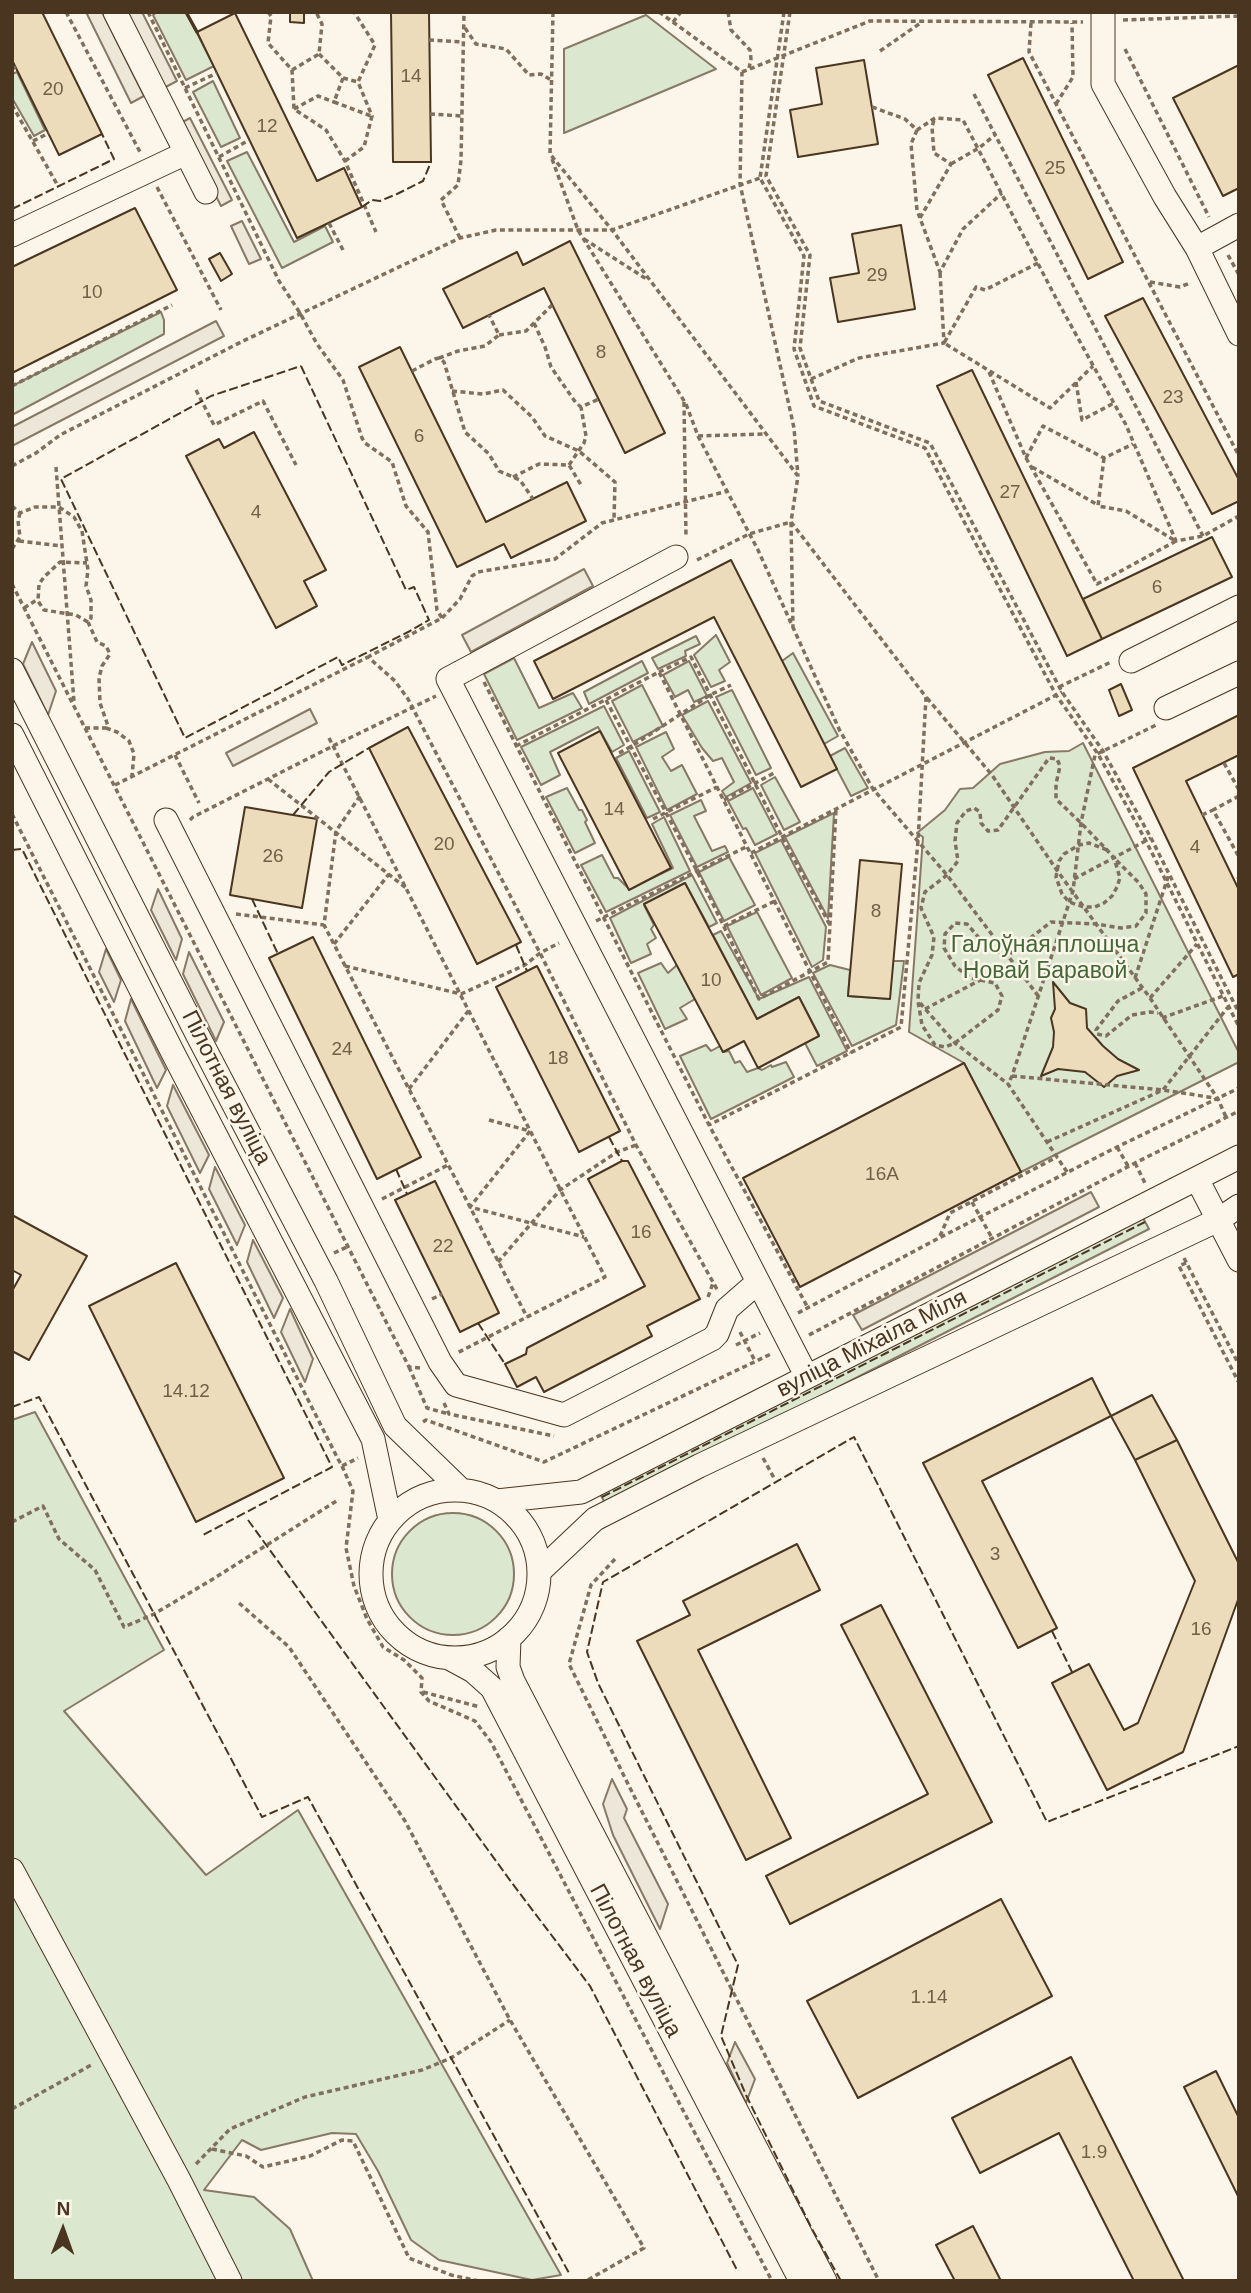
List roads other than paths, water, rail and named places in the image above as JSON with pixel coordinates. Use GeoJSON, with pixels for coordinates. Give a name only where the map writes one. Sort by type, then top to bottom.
{"type":"FeatureCollection","features":[{"type":"Feature","properties":{"kind":"street"},"geometry":{"type":"LineString","coordinates":[[115,12],[206,192]]}},
{"type":"Feature","properties":{"kind":"street"},"geometry":{"type":"LineString","coordinates":[[1103,16],[1103,84],[1165,197],[1197,248],[1239,334]]}},
{"type":"Feature","properties":{"kind":"street"},"geometry":{"type":"LineString","coordinates":[[12,235],[186,153]]}},
{"type":"Feature","properties":{"kind":"street"},"geometry":{"type":"LineString","coordinates":[[1197,248],[1239,225]]}},
{"type":"Feature","properties":{"kind":"street"},"geometry":{"type":"LineString","coordinates":[[683,555],[448,679],[807,1377]]}},
{"type":"Feature","properties":{"kind":"street"},"geometry":{"type":"LineString","coordinates":[[1131,661],[1239,607]]}},
{"type":"Feature","properties":{"kind":"street","name":"Пілотная вуліца"},"geometry":{"type":"LineString","coordinates":[[12,670],[326,1281],[395,1426],[461,1490]]}},
{"type":"Feature","properties":{"kind":"street"},"geometry":{"type":"LineString","coordinates":[[1166,708],[1239,673]]}},
{"type":"Feature","properties":{"kind":"street","name":"Пілотная вуліца"},"geometry":{"type":"LineString","coordinates":[[12,735],[373,1439],[390,1520]]}},
{"type":"Feature","properties":{"kind":"street"},"geometry":{"type":"LineString","coordinates":[[177,821],[211,910],[440,1362],[456,1385],[564,1415],[712,1339],[717,1334],[727,1309],[758,1282]]}},
{"type":"Feature","properties":{"kind":"street","name":"вуліца Міхаіла Міля"},"geometry":{"type":"LineString","coordinates":[[497,1501],[581,1492],[1239,1157]]}},
{"type":"Feature","properties":{"kind":"street"},"geometry":{"type":"LineString","coordinates":[[1197,1179],[1239,1260]]}},
{"type":"Feature","properties":{"kind":"street","name":"вуліца Міхаіла Міля"},"geometry":{"type":"LineString","coordinates":[[539,1572],[595,1519],[699,1466],[1218,1220],[1239,1206]]}},
{"type":"Feature","properties":{"kind":"street"},"geometry":{"type":"LineString","coordinates":[[461,1490],[497,1501],[514,1514],[527,1531],[536,1551],[539,1572],[535,1601],[521,1626],[500,1646],[475,1656],[449,1658],[423,1653],[400,1639],[383,1619],[373,1595],[370,1568],[376,1543],[390,1520],[410,1503],[435,1492],[461,1490]]}},
{"type":"Feature","properties":{"kind":"street","name":"Пілотная вуліца"},"geometry":{"type":"LineString","coordinates":[[509,1638],[508,1667],[513,1681],[778,2213],[801,2281]]}},
{"type":"Feature","properties":{"kind":"street","name":"Пілотная вуліца"},"geometry":{"type":"LineString","coordinates":[[449,1658],[473,1671],[492,1688],[778,2213],[825,2281]]}},
{"type":"Feature","properties":{"kind":"street"},"geometry":{"type":"LineString","coordinates":[[12,1870],[230,2281]]}},
{"type":"Feature","properties":{"kind":"park label","name":"Галоўная плошча Новай Баравой"},"geometry":{"type":"Point","coordinates":[1045,959]}}]}
